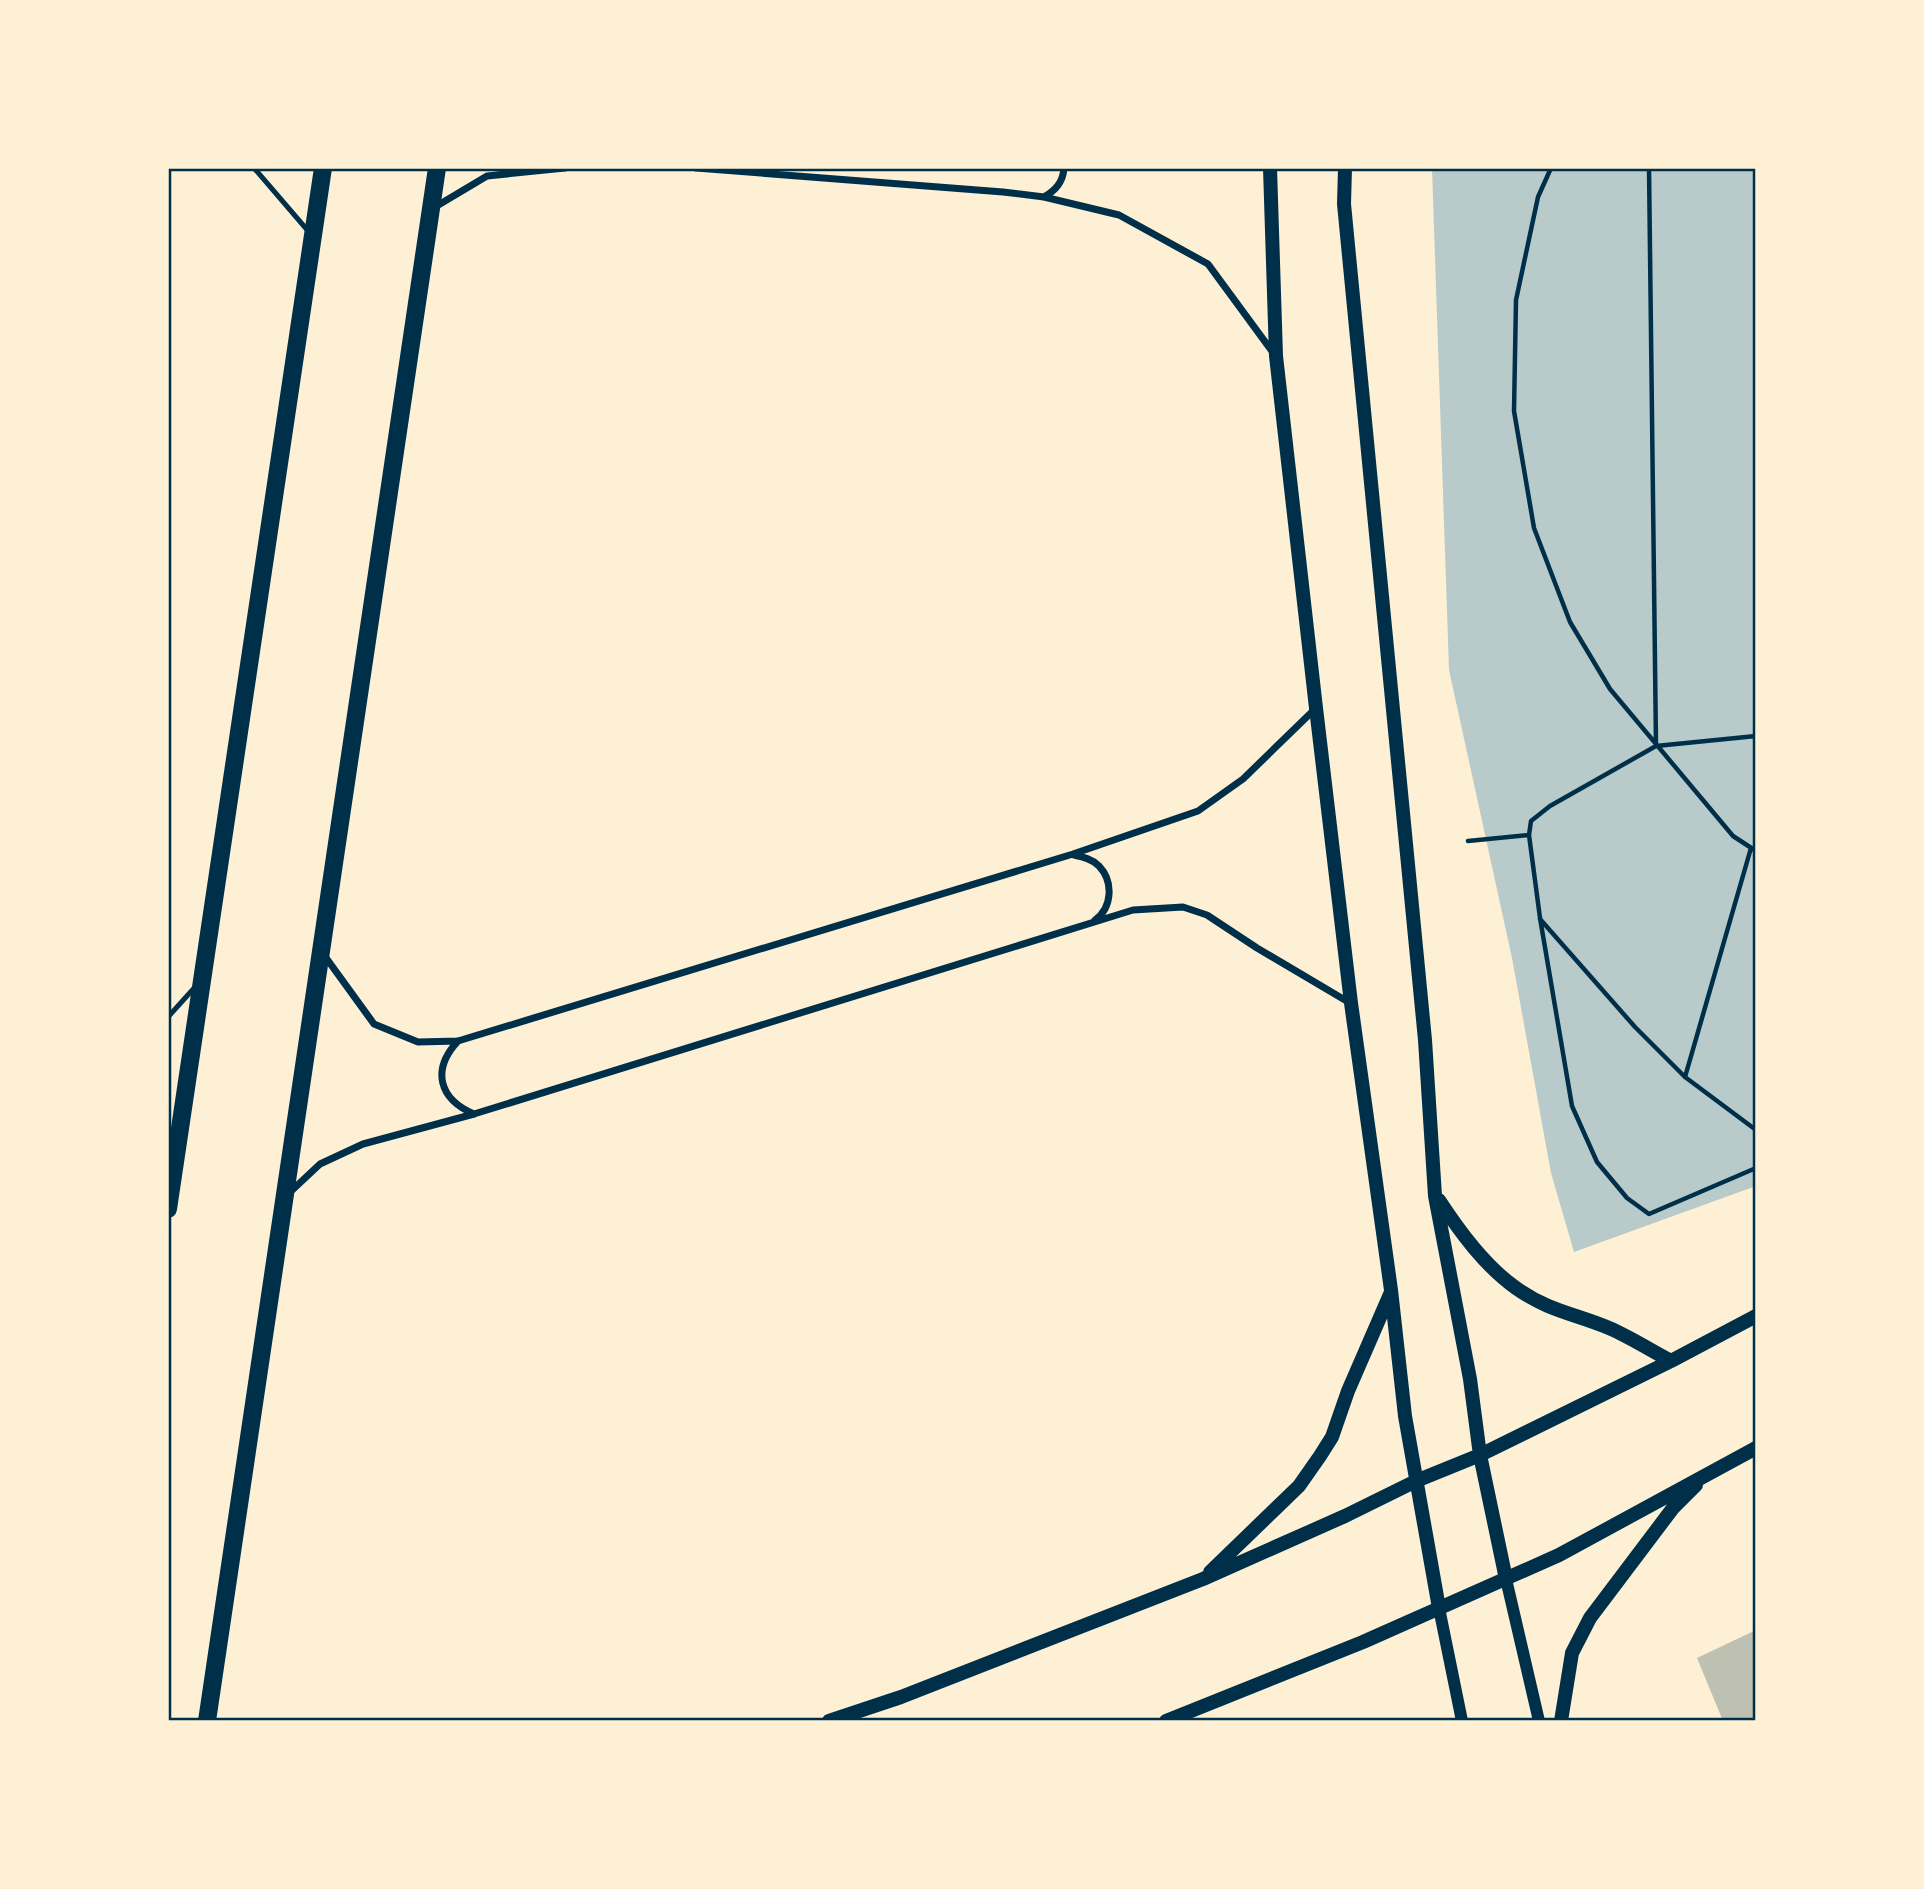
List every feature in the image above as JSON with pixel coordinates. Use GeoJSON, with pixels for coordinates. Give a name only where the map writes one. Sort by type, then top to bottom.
{"type":"FeatureCollection","features":[{"type":"Feature","properties":{"kind":"main road"},"geometry":{"type":"LineString","coordinates":[[168,1209],[323,168]]}},
{"type":"Feature","properties":{"kind":"main road"},"geometry":{"type":"LineString","coordinates":[[208,1720],[437,168]]}},
{"type":"Feature","properties":{"kind":"main road"},"geometry":{"type":"LineString","coordinates":[[1270,168],[1276,356],[1316,708],[1405,1416],[1439,1608]]}},
{"type":"Feature","properties":{"kind":"main road"},"geometry":{"type":"LineString","coordinates":[[1345,168],[1344,204],[1425,1040],[1436,1196],[1480,1455],[1506,1579]]}},
{"type":"Feature","properties":{"kind":"main road"},"geometry":{"type":"LineString","coordinates":[[1436,1196],[1458,1228],[1500,1274],[1517,1288],[1544,1305],[1609,1328],[1671,1361]]}},
{"type":"Feature","properties":{"kind":"main road"},"geometry":{"type":"LineString","coordinates":[[1203,1579],[1298,1486],[1320,1456],[1332,1437],[1348,1391],[1391,1290]]}},
{"type":"Feature","properties":{"kind":"main road"},"geometry":{"type":"LineString","coordinates":[[829,1721],[901,1697],[1203,1579],[1345,1516],[1416,1481],[1480,1455],[1756,1316]]}},
{"type":"Feature","properties":{"kind":"main road"},"geometry":{"type":"LineString","coordinates":[[1167,1721],[1343,1650],[1559,1555],[1756,1448]]}},
{"type":"Feature","properties":{"kind":"main road"},"geometry":{"type":"LineString","coordinates":[[1561,1721],[1572,1653],[1590,1618],[1673,1508],[1708,1473]]}},
{"type":"Feature","properties":{"kind":"street"},"geometry":{"type":"LineString","coordinates":[[431,209],[487,176],[565,168]]}},
{"type":"Feature","properties":{"kind":"street"},"geometry":{"type":"LineString","coordinates":[[696,168],[1003,192],[1044,197],[1119,215],[1208,264],[1276,356]]}},
{"type":"Feature","properties":{"kind":"street"},"geometry":{"type":"LineString","coordinates":[[1044,197],[1061,183],[1064,168]]}},
{"type":"Feature","properties":{"kind":"street"},"geometry":{"type":"LineString","coordinates":[[321,952],[374,1024],[418,1042],[458,1041],[1073,855],[1198,811],[1243,779],[1316,708]]}},
{"type":"Feature","properties":{"kind":"street"},"geometry":{"type":"LineString","coordinates":[[1073,855],[1087,858],[1099,866],[1107,877],[1107,905],[1100,917],[1088,925]]}},
{"type":"Feature","properties":{"kind":"street"},"geometry":{"type":"LineString","coordinates":[[285,1197],[320,1164],[363,1144],[474,1114],[1133,910],[1182,907],[1207,915],[1351,1003]]}},
{"type":"Feature","properties":{"kind":"street"},"geometry":{"type":"LineString","coordinates":[[458,1041],[447,1053],[442,1068],[442,1083],[449,1098],[460,1108],[474,1114]]}},
{"type":"Feature","properties":{"kind":"street"},"geometry":{"type":"LineString","coordinates":[[1506,1579],[1539,1721]]}},
{"type":"Feature","properties":{"kind":"street"},"geometry":{"type":"LineString","coordinates":[[1439,1608],[1462,1721]]}},
{"type":"Feature","properties":{"kind":"lane"},"geometry":{"type":"LineString","coordinates":[[254,168],[311,235]]}},
{"type":"Feature","properties":{"kind":"lane"},"geometry":{"type":"LineString","coordinates":[[168,1017],[200,982]]}},
{"type":"Feature","properties":{"kind":"path"},"geometry":{"type":"LineString","coordinates":[[1551,168],[1538,197],[1516,300],[1514,411],[1534,528],[1570,622],[1610,689],[1733,836],[1754,849],[1685,1077]]}},
{"type":"Feature","properties":{"kind":"path"},"geometry":{"type":"LineString","coordinates":[[1649,168],[1656,746]]}},
{"type":"Feature","properties":{"kind":"path"},"geometry":{"type":"LineString","coordinates":[[1756,736],[1656,746],[1550,806],[1531,821],[1529,835],[1540,918],[1572,1106],[1597,1162],[1627,1198],[1648,1214],[1756,1168]]}},
{"type":"Feature","properties":{"kind":"path"},"geometry":{"type":"LineString","coordinates":[[1468,841],[1529,835]]}},
{"type":"Feature","properties":{"kind":"path"},"geometry":{"type":"LineString","coordinates":[[1540,918],[1634,1027],[1685,1077],[1756,1130]]}},
{"type":"Feature","properties":{"kind":"shaded area"},"geometry":{"type":"Polygon","coordinates":[[[1432,168],[1756,168],[1756,1186],[1574,1252],[1551,1173],[1512,958],[1449,670],[1432,168]]]}},
{"type":"Feature","properties":{"kind":"building"},"geometry":{"type":"Polygon","coordinates":[[[1756,1630],[1756,1721],[1723,1721],[1697,1658],[1756,1630]]]}}]}
